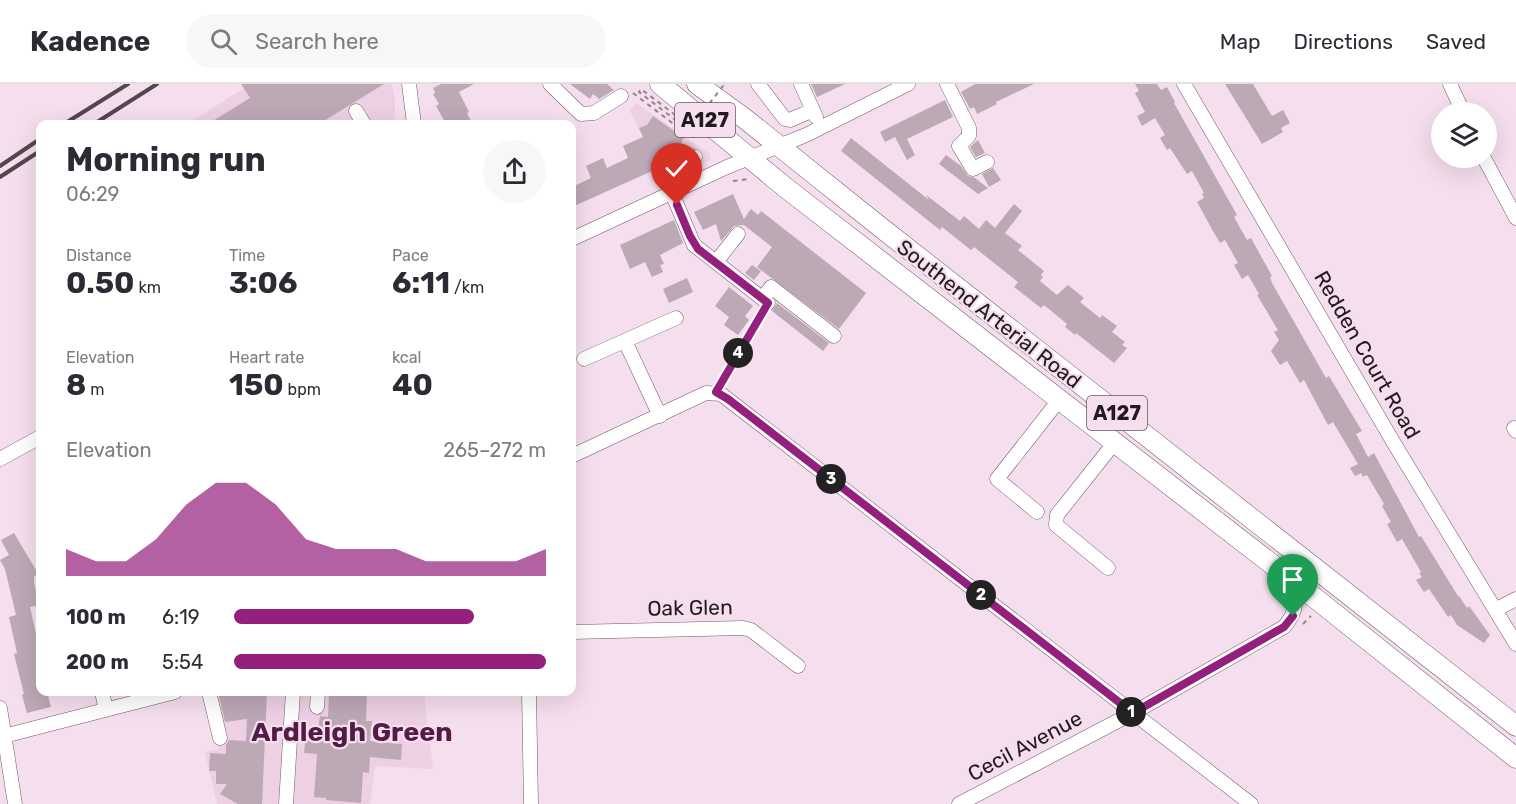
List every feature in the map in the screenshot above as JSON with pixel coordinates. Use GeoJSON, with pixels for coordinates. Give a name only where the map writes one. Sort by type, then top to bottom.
{"type":"FeatureCollection","features":[{"type":"Feature","properties":{"kind":"highway","name":"Southend Arterial Road"},"geometry":{"type":"LineString","coordinates":[[660,84],[830,221],[1291,579],[1516,758]]}},
{"type":"Feature","properties":{"kind":"highway","name":"Southend Arterial Road"},"geometry":{"type":"LineString","coordinates":[[696,84],[744,118],[1516,726]]}},
{"type":"Feature","properties":{"kind":"highway","name":"A127"},"geometry":{"type":"LineString","coordinates":[[696,84],[708,105],[751,141],[751,157]]}},
{"type":"Feature","properties":{"kind":"highway","name":"A127"},"geometry":{"type":"LineString","coordinates":[[779,146],[778,165],[825,203],[830,221]]}},
{"type":"Feature","properties":{"kind":"street"},"geometry":{"type":"LineString","coordinates":[[409,84],[414,120]]}},
{"type":"Feature","properties":{"kind":"street"},"geometry":{"type":"LineString","coordinates":[[550,84],[582,114],[594,113],[625,92]]}},
{"type":"Feature","properties":{"kind":"street"},"geometry":{"type":"LineString","coordinates":[[758,84],[785,119],[790,120],[813,110]]}},
{"type":"Feature","properties":{"kind":"street"},"geometry":{"type":"LineString","coordinates":[[801,84],[821,127]]}},
{"type":"Feature","properties":{"kind":"street"},"geometry":{"type":"LineString","coordinates":[[576,237],[821,127],[908,84]]}},
{"type":"Feature","properties":{"kind":"street"},"geometry":{"type":"LineString","coordinates":[[947,84],[969,128],[969,136],[959,146],[973,169],[987,162]]}},
{"type":"Feature","properties":{"kind":"street","name":"Redden Court Road"},"geometry":{"type":"LineString","coordinates":[[1184,84],[1401,455],[1516,644]]}},
{"type":"Feature","properties":{"kind":"street"},"geometry":{"type":"LineString","coordinates":[[1450,84],[1458,102]]}},
{"type":"Feature","properties":{"kind":"street"},"geometry":{"type":"LineString","coordinates":[[356,111],[362,120]]}},
{"type":"Feature","properties":{"kind":"street"},"geometry":{"type":"LineString","coordinates":[[695,157],[669,170],[694,244],[765,300],[771,287],[834,336]]}},
{"type":"Feature","properties":{"kind":"street"},"geometry":{"type":"LineString","coordinates":[[1489,168],[1516,218]]}},
{"type":"Feature","properties":{"kind":"street"},"geometry":{"type":"LineString","coordinates":[[716,262],[738,234]]}},
{"type":"Feature","properties":{"kind":"street"},"geometry":{"type":"LineString","coordinates":[[584,359],[676,318]]}},
{"type":"Feature","properties":{"kind":"street"},"geometry":{"type":"LineString","coordinates":[[625,341],[660,416]]}},
{"type":"Feature","properties":{"kind":"street"},"geometry":{"type":"LineString","coordinates":[[576,454],[706,393],[716,392],[738,406],[1251,804]]}},
{"type":"Feature","properties":{"kind":"street"},"geometry":{"type":"LineString","coordinates":[[1037,512],[998,479],[1059,400]]}},
{"type":"Feature","properties":{"kind":"street"},"geometry":{"type":"LineString","coordinates":[[0,459],[36,439]]}},
{"type":"Feature","properties":{"kind":"street"},"geometry":{"type":"LineString","coordinates":[[1108,568],[1056,525],[1057,515],[1114,442]]}},
{"type":"Feature","properties":{"kind":"street","name":"Cecil Avenue"},"geometry":{"type":"LineString","coordinates":[[960,804],[1133,713],[1284,627],[1293,616],[1296,600],[1291,579]]}},
{"type":"Feature","properties":{"kind":"street"},"geometry":{"type":"LineString","coordinates":[[1495,610],[1516,599]]}},
{"type":"Feature","properties":{"kind":"street","name":"Oak Glen"},"geometry":{"type":"LineString","coordinates":[[576,632],[743,628],[751,630],[798,666]]}},
{"type":"Feature","properties":{"kind":"street"},"geometry":{"type":"LineString","coordinates":[[103,696],[105,710]]}},
{"type":"Feature","properties":{"kind":"street"},"geometry":{"type":"LineString","coordinates":[[2,736],[159,696]]}},
{"type":"Feature","properties":{"kind":"street"},"geometry":{"type":"LineString","coordinates":[[210,696],[220,738]]}},
{"type":"Feature","properties":{"kind":"street"},"geometry":{"type":"LineString","coordinates":[[286,804],[292,696]]}},
{"type":"Feature","properties":{"kind":"street"},"geometry":{"type":"LineString","coordinates":[[317,707],[318,696]]}},
{"type":"Feature","properties":{"kind":"street"},"geometry":{"type":"LineString","coordinates":[[529,696],[531,804]]}},
{"type":"Feature","properties":{"kind":"street"},"geometry":{"type":"LineString","coordinates":[[0,708],[2,736],[15,804]]}},
{"type":"Feature","properties":{"kind":"path"},"geometry":{"type":"LineString","coordinates":[[691,132],[639,92],[641,89],[692,127],[723,86],[719,84]]}},
{"type":"Feature","properties":{"kind":"path"},"geometry":{"type":"LineString","coordinates":[[625,92],[694,137]]}},
{"type":"Feature","properties":{"kind":"path"},"geometry":{"type":"LineString","coordinates":[[716,392],[765,300]]}},
{"type":"Feature","properties":{"kind":"shaded area"},"geometry":{"type":"Polygon","coordinates":[[[251,84],[392,84],[395,99],[395,120],[193,120],[251,84]]]}},
{"type":"Feature","properties":{"kind":"shaded area"},"geometry":{"type":"Polygon","coordinates":[[[636,103],[710,154],[710,160],[665,182],[630,111],[636,103]]]}},
{"type":"Feature","properties":{"kind":"shaded area"},"geometry":{"type":"Polygon","coordinates":[[[207,696],[424,696],[433,769],[375,766],[370,804],[217,804],[205,752],[218,749],[207,696]]]}},
{"type":"Feature","properties":{"kind":"building"},"geometry":{"type":"Polygon","coordinates":[[[241,84],[384,84],[326,120],[214,120],[250,98],[241,84]]]}},
{"type":"Feature","properties":{"kind":"building"},"geometry":{"type":"Polygon","coordinates":[[[441,84],[474,84],[459,92],[470,120],[444,120],[436,106],[439,104],[433,94],[435,93],[433,88],[441,84]]]}},
{"type":"Feature","properties":{"kind":"building"},"geometry":{"type":"Polygon","coordinates":[[[570,84],[607,84],[614,90],[599,99],[593,94],[590,99],[570,84]]]}},
{"type":"Feature","properties":{"kind":"building"},"geometry":{"type":"Polygon","coordinates":[[[811,84],[845,84],[817,97],[811,84]]]}},
{"type":"Feature","properties":{"kind":"building"},"geometry":{"type":"Polygon","coordinates":[[[975,84],[1034,84],[977,114],[974,107],[970,109],[961,92],[975,84]]]}},
{"type":"Feature","properties":{"kind":"building"},"geometry":{"type":"Polygon","coordinates":[[[1135,84],[1157,84],[1161,90],[1167,87],[1237,215],[1234,217],[1247,240],[1251,238],[1272,276],[1270,277],[1272,283],[1326,378],[1329,376],[1362,431],[1356,434],[1368,457],[1374,453],[1419,537],[1421,536],[1458,596],[1467,608],[1469,606],[1490,635],[1484,643],[1457,625],[1451,615],[1448,617],[1429,589],[1424,592],[1416,580],[1422,577],[1419,573],[1421,572],[1402,539],[1397,542],[1387,524],[1391,522],[1382,506],[1384,504],[1367,475],[1363,477],[1361,473],[1355,476],[1350,468],[1358,464],[1333,422],[1328,425],[1304,380],[1300,383],[1287,361],[1280,365],[1271,351],[1279,340],[1274,332],[1278,330],[1248,275],[1242,279],[1234,265],[1238,263],[1225,240],[1220,243],[1197,202],[1204,198],[1202,194],[1204,193],[1192,171],[1187,174],[1170,148],[1167,150],[1160,138],[1165,135],[1155,118],[1142,126],[1137,116],[1145,112],[1135,93],[1139,91],[1135,84]]]}},
{"type":"Feature","properties":{"kind":"building"},"geometry":{"type":"Polygon","coordinates":[[[1225,84],[1253,84],[1272,116],[1283,110],[1290,123],[1281,128],[1283,132],[1262,144],[1225,84]]]}},
{"type":"Feature","properties":{"kind":"building"},"geometry":{"type":"Polygon","coordinates":[[[945,100],[953,117],[907,139],[915,155],[907,160],[895,137],[885,142],[880,132],[945,100]]]}},
{"type":"Feature","properties":{"kind":"building"},"geometry":{"type":"Polygon","coordinates":[[[653,116],[684,138],[678,147],[685,152],[665,162],[661,167],[576,205],[576,185],[591,178],[586,166],[603,158],[607,168],[628,158],[623,146],[643,137],[639,128],[647,125],[653,116]]]}},
{"type":"Feature","properties":{"kind":"building"},"geometry":{"type":"Polygon","coordinates":[[[851,138],[929,200],[926,195],[960,221],[964,216],[979,229],[986,220],[995,228],[1014,204],[1022,211],[1005,233],[1022,246],[1018,250],[1044,271],[1040,281],[1057,295],[1068,285],[1084,298],[1080,302],[1100,318],[1102,315],[1117,326],[1112,332],[1125,342],[1122,345],[1127,348],[1114,363],[1076,333],[1075,335],[1065,327],[1067,324],[1044,305],[1041,308],[1014,287],[1018,282],[974,247],[971,250],[942,227],[940,230],[841,151],[851,138]]]}},
{"type":"Feature","properties":{"kind":"building"},"geometry":{"type":"Polygon","coordinates":[[[978,140],[985,153],[976,157],[970,147],[978,140]]]}},
{"type":"Feature","properties":{"kind":"building"},"geometry":{"type":"Polygon","coordinates":[[[946,155],[961,166],[968,176],[975,178],[988,188],[978,194],[939,164],[946,155]]]}},
{"type":"Feature","properties":{"kind":"building"},"geometry":{"type":"Polygon","coordinates":[[[993,168],[1001,180],[989,187],[982,174],[993,168]]]}},
{"type":"Feature","properties":{"kind":"building"},"geometry":{"type":"Polygon","coordinates":[[[733,194],[744,219],[751,209],[758,215],[761,211],[866,293],[839,329],[757,267],[772,247],[744,225],[734,226],[721,241],[716,224],[703,230],[694,212],[733,194]]]}},
{"type":"Feature","properties":{"kind":"building"},"geometry":{"type":"Polygon","coordinates":[[[674,220],[683,243],[660,255],[664,264],[660,265],[663,272],[652,277],[645,262],[630,269],[620,245],[674,220]]]}},
{"type":"Feature","properties":{"kind":"building"},"geometry":{"type":"Polygon","coordinates":[[[752,265],[761,271],[754,280],[745,273],[752,265]]]}},
{"type":"Feature","properties":{"kind":"building"},"geometry":{"type":"Polygon","coordinates":[[[687,278],[693,292],[669,303],[663,289],[687,278]]]}},
{"type":"Feature","properties":{"kind":"building"},"geometry":{"type":"Polygon","coordinates":[[[729,287],[753,306],[745,316],[749,320],[738,335],[724,325],[729,317],[715,306],[729,287]]]}},
{"type":"Feature","properties":{"kind":"building"},"geometry":{"type":"Polygon","coordinates":[[[777,303],[829,343],[823,351],[772,311],[777,303]]]}},
{"type":"Feature","properties":{"kind":"building"},"geometry":{"type":"Polygon","coordinates":[[[14,533],[36,570],[34,582],[36,606],[30,607],[36,634],[36,696],[48,696],[51,707],[27,713],[14,654],[17,653],[9,617],[16,615],[5,569],[0,560],[9,555],[1,540],[14,533]]]}},
{"type":"Feature","properties":{"kind":"building"},"geometry":{"type":"Polygon","coordinates":[[[219,696],[267,696],[262,804],[238,804],[220,794],[227,784],[216,784],[216,771],[209,771],[210,753],[226,754],[226,745],[229,740],[246,741],[247,719],[225,722],[219,696]]]}},
{"type":"Feature","properties":{"kind":"building"},"geometry":{"type":"Polygon","coordinates":[[[329,696],[367,696],[366,721],[372,721],[370,741],[402,744],[401,760],[370,757],[369,773],[363,772],[361,803],[314,797],[317,754],[304,753],[306,735],[317,736],[320,716],[328,717],[329,696]]]}},
{"type":"Feature","properties":{"kind":"railway"},"geometry":{"type":"LineString","coordinates":[[70,120],[128,84]]}},
{"type":"Feature","properties":{"kind":"railway"},"geometry":{"type":"LineString","coordinates":[[100,120],[157,84]]}},
{"type":"Feature","properties":{"kind":"railway"},"geometry":{"type":"LineString","coordinates":[[0,166],[36,142]]}},
{"type":"Feature","properties":{"kind":"railway"},"geometry":{"type":"LineString","coordinates":[[0,177],[36,154]]}},
{"type":"Feature","properties":{"kind":"district","name":"Ardleigh Green"},"geometry":{"type":"Point","coordinates":[352,732]}},
{"type":"Feature","properties":{"kind":"route"},"geometry":{"type":"LineString","coordinates":[[677,205],[698,249],[768,303],[716,392],[1133,713],[1284,627],[1293,616]]}}]}
